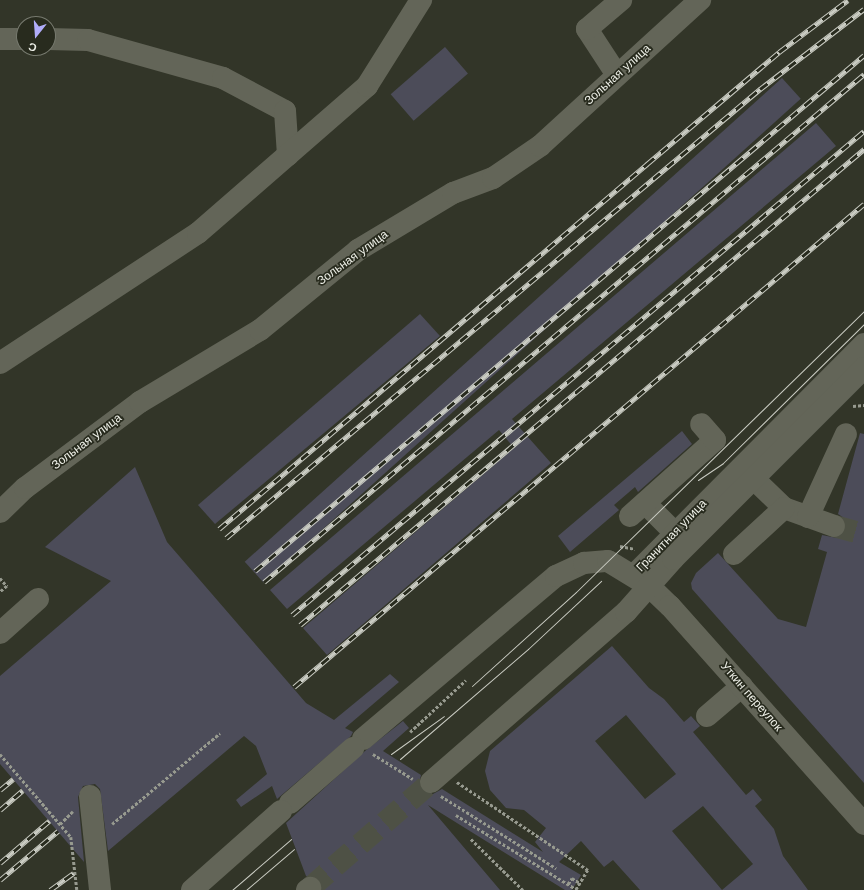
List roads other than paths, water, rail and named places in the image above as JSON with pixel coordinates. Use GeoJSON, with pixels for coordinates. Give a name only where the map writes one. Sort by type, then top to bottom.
{"type":"FeatureCollection","features":[{"type":"Feature","properties":{"kind":"street"},"geometry":{"type":"LineString","coordinates":[[0,363],[198,234],[367,86],[421,0]]}},
{"type":"Feature","properties":{"kind":"street"},"geometry":{"type":"LineString","coordinates":[[617,75],[587,29],[621,0]]}},
{"type":"Feature","properties":{"kind":"street","name":"Зольная улица"},"geometry":{"type":"LineString","coordinates":[[0,512],[25,488],[140,402],[260,330],[358,250],[453,193],[493,178],[540,146],[700,0]]}},
{"type":"Feature","properties":{"kind":"street"},"geometry":{"type":"LineString","coordinates":[[0,39],[16,39]]}},
{"type":"Feature","properties":{"kind":"street"},"geometry":{"type":"LineString","coordinates":[[56,39],[88,40],[223,78],[285,111],[288,155]]}},
{"type":"Feature","properties":{"kind":"street","name":"Гранитная улица"},"geometry":{"type":"LineString","coordinates":[[429,786],[626,612],[641,580],[675,533],[864,344]]}},
{"type":"Feature","properties":{"kind":"street","name":"Гранитная улица"},"geometry":{"type":"LineString","coordinates":[[641,580],[753,478],[864,368]]}},
{"type":"Feature","properties":{"kind":"street"},"geometry":{"type":"LineString","coordinates":[[675,533],[638,510],[715,440],[701,424]]}},
{"type":"Feature","properties":{"kind":"street"},"geometry":{"type":"LineString","coordinates":[[808,517],[846,434]]}},
{"type":"Feature","properties":{"kind":"street"},"geometry":{"type":"LineString","coordinates":[[753,478],[784,508],[834,526]]}},
{"type":"Feature","properties":{"kind":"street"},"geometry":{"type":"LineString","coordinates":[[734,554],[784,508]]}},
{"type":"Feature","properties":{"kind":"street","name":"Гранитная улица"},"geometry":{"type":"LineString","coordinates":[[192,890],[286,807],[362,746],[556,576],[584,563],[596,561],[618,565],[641,580]]}},
{"type":"Feature","properties":{"kind":"street","name":"Уткин переулок"},"geometry":{"type":"LineString","coordinates":[[641,580],[742,686],[864,824]]}},
{"type":"Feature","properties":{"kind":"street"},"geometry":{"type":"LineString","coordinates":[[0,633],[38,599]]}},
{"type":"Feature","properties":{"kind":"street"},"geometry":{"type":"LineString","coordinates":[[707,716],[742,686]]}},
{"type":"Feature","properties":{"kind":"street"},"geometry":{"type":"LineString","coordinates":[[83,802],[83,851],[86,890]]}},
{"type":"Feature","properties":{"kind":"street"},"geometry":{"type":"LineString","coordinates":[[83,851],[100,890]]}},
{"type":"Feature","properties":{"kind":"tunnel"},"geometry":{"type":"LineString","coordinates":[[834,526],[864,534]]}},
{"type":"Feature","properties":{"kind":"tunnel"},"geometry":{"type":"LineString","coordinates":[[310,888],[431,782]]}},
{"type":"Feature","properties":{"kind":"tram line"},"geometry":{"type":"LineString","coordinates":[[472,686],[576,592],[864,311]]}},
{"type":"Feature","properties":{"kind":"tram line"},"geometry":{"type":"LineString","coordinates":[[698,480],[723,463],[864,324]]}},
{"type":"Feature","properties":{"kind":"tram line"},"geometry":{"type":"LineString","coordinates":[[400,759],[528,649],[601,581]]}},
{"type":"Feature","properties":{"kind":"tram line"},"geometry":{"type":"LineString","coordinates":[[391,754],[444,716]]}},
{"type":"Feature","properties":{"kind":"tram line"},"geometry":{"type":"LineString","coordinates":[[232,890],[291,839]]}},
{"type":"Feature","properties":{"kind":"tram line"},"geometry":{"type":"LineString","coordinates":[[246,890],[294,849]]}},
{"type":"Feature","properties":{"kind":"railway"},"geometry":{"type":"LineString","coordinates":[[219,529],[779,52],[848,0]]}},
{"type":"Feature","properties":{"kind":"railway"},"geometry":{"type":"LineString","coordinates":[[226,538],[760,89],[864,9]]}},
{"type":"Feature","properties":{"kind":"railway"},"geometry":{"type":"LineString","coordinates":[[255,571],[864,55]]}},
{"type":"Feature","properties":{"kind":"railway"},"geometry":{"type":"LineString","coordinates":[[264,582],[864,74]]}},
{"type":"Feature","properties":{"kind":"railway"},"geometry":{"type":"LineString","coordinates":[[292,615],[864,131]]}},
{"type":"Feature","properties":{"kind":"railway"},"geometry":{"type":"LineString","coordinates":[[300,625],[864,149]]}},
{"type":"Feature","properties":{"kind":"railway"},"geometry":{"type":"LineString","coordinates":[[294,687],[864,204]]}},
{"type":"Feature","properties":{"kind":"railway"},"geometry":{"type":"LineString","coordinates":[[0,790],[13,779]]}},
{"type":"Feature","properties":{"kind":"railway"},"geometry":{"type":"LineString","coordinates":[[0,810],[23,790]]}},
{"type":"Feature","properties":{"kind":"railway"},"geometry":{"type":"LineString","coordinates":[[0,863],[49,821]]}},
{"type":"Feature","properties":{"kind":"railway"},"geometry":{"type":"LineString","coordinates":[[0,880],[58,831]]}},
{"type":"Feature","properties":{"kind":"railway"},"geometry":{"type":"LineString","coordinates":[[50,890],[73,873]]}}]}
